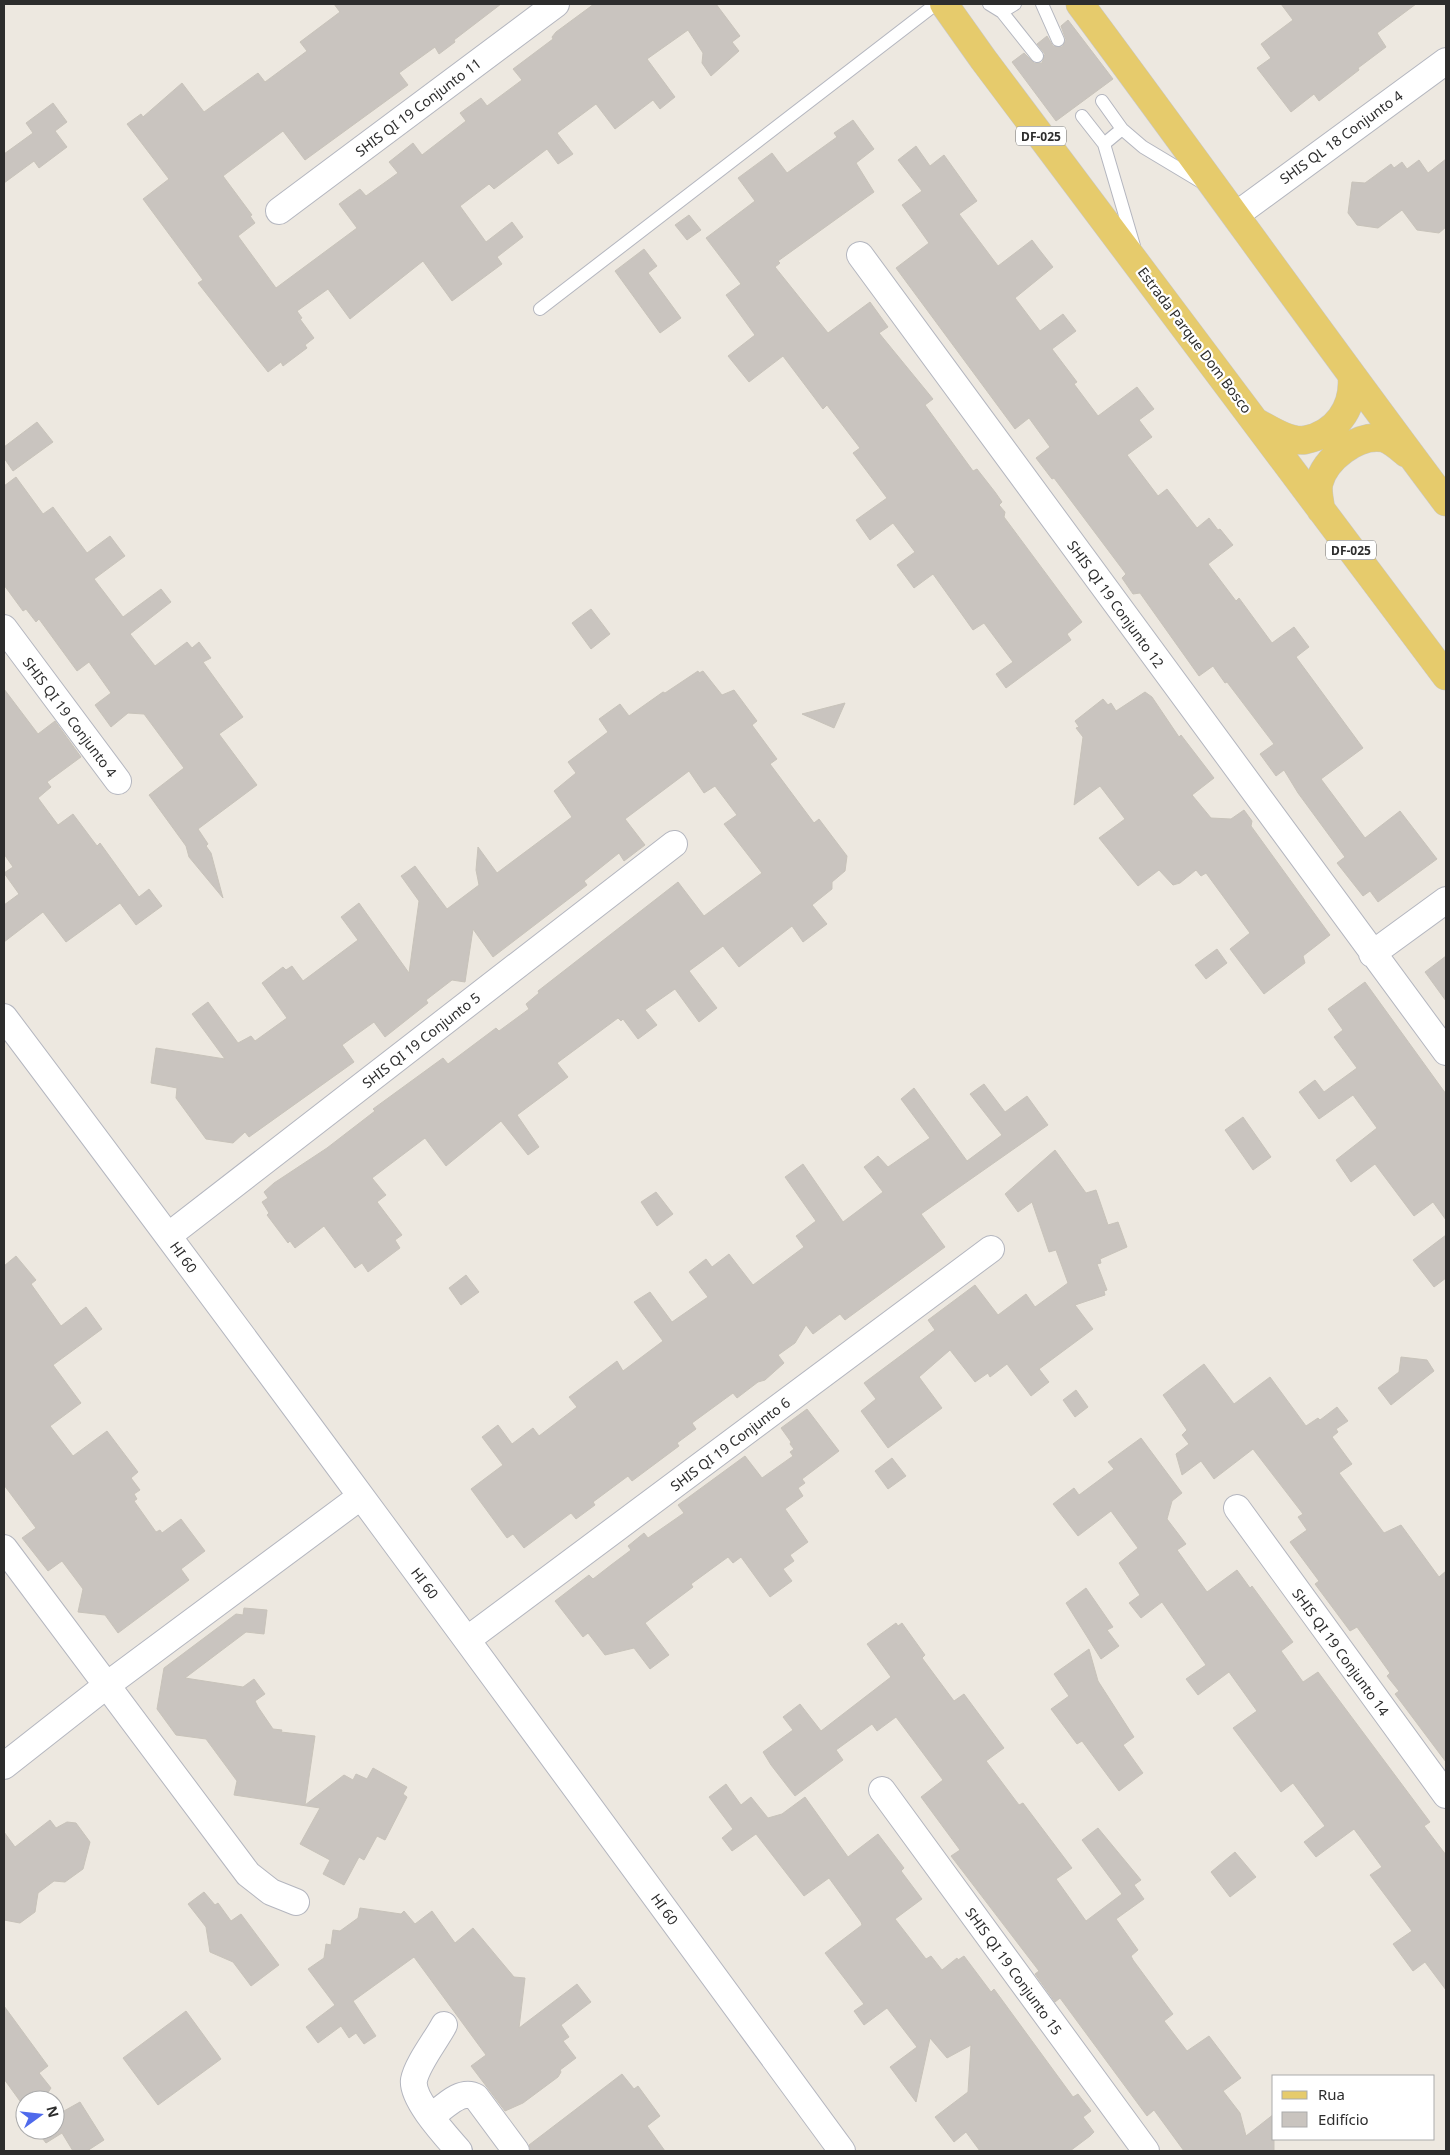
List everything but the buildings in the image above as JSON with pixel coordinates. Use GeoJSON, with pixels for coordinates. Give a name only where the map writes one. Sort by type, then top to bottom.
{"type":"FeatureCollection","features":[{"type":"Feature","properties":{"kind":"main road","name":"Estrada Parque Dom Bosco"},"geometry":{"type":"LineString","coordinates":[[944,4],[983,60],[1446,676]]}},
{"type":"Feature","properties":{"kind":"main road"},"geometry":{"type":"LineString","coordinates":[[1080,4],[1229,205],[1352,378],[1446,502]]}},
{"type":"Feature","properties":{"kind":"main road"},"geometry":{"type":"LineString","coordinates":[[1256,423],[1282,436],[1304,440],[1328,431],[1346,412],[1353,392],[1352,378]]}},
{"type":"Feature","properties":{"kind":"main road"},"geometry":{"type":"LineString","coordinates":[[1321,510],[1318,485],[1326,466],[1347,447],[1367,438],[1384,438],[1413,458]]}},
{"type":"Feature","properties":{"kind":"street","name":"SHIS QI 19 Conjunto 11"},"geometry":{"type":"LineString","coordinates":[[279,211],[556,4]]}},
{"type":"Feature","properties":{"kind":"street","name":"SHIS QL 18 Conjunto 4"},"geometry":{"type":"LineString","coordinates":[[1229,205],[1446,61]]}},
{"type":"Feature","properties":{"kind":"street","name":"SHIS QI 19 Conjunto 12"},"geometry":{"type":"LineString","coordinates":[[860,255],[1372,954],[1446,1052]]}},
{"type":"Feature","properties":{"kind":"street","name":"SHIS QI 19 Conjunto 4"},"geometry":{"type":"LineString","coordinates":[[4,628],[118,781]]}},
{"type":"Feature","properties":{"kind":"street","name":"SHIS QI 19 Conjunto 5"},"geometry":{"type":"LineString","coordinates":[[168,1236],[674,844]]}},
{"type":"Feature","properties":{"kind":"street"},"geometry":{"type":"LineString","coordinates":[[1372,954],[1446,900]]}},
{"type":"Feature","properties":{"kind":"street","name":"HI 60"},"geometry":{"type":"LineString","coordinates":[[4,1017],[360,1497],[468,1639],[842,2151]]}},
{"type":"Feature","properties":{"kind":"street","name":"SHIS QI 19 Conjunto 6"},"geometry":{"type":"LineString","coordinates":[[468,1639],[991,1249]]}},
{"type":"Feature","properties":{"kind":"street"},"geometry":{"type":"LineString","coordinates":[[4,1766],[107,1686],[360,1497]]}},
{"type":"Feature","properties":{"kind":"street","name":"SHIS QI 19 Conjunto 14"},"geometry":{"type":"LineString","coordinates":[[1237,1508],[1446,1795]]}},
{"type":"Feature","properties":{"kind":"street"},"geometry":{"type":"LineString","coordinates":[[4,1548],[248,1874],[271,1892],[296,1902]]}},
{"type":"Feature","properties":{"kind":"street","name":"SHIS QI 19 Conjunto 15"},"geometry":{"type":"LineString","coordinates":[[882,1790],[1146,2151]]}},
{"type":"Feature","properties":{"kind":"street"},"geometry":{"type":"LineString","coordinates":[[444,2025],[414,2081],[415,2091],[431,2117],[458,2151]]}},
{"type":"Feature","properties":{"kind":"street"},"geometry":{"type":"LineString","coordinates":[[431,2117],[459,2097],[467,2093],[472,2094],[515,2151]]}},
{"type":"Feature","properties":{"kind":"lane"},"geometry":{"type":"LineString","coordinates":[[540,309],[936,4]]}},
{"type":"Feature","properties":{"kind":"lane"},"geometry":{"type":"LineString","coordinates":[[989,4],[1002,12],[1037,56]]}},
{"type":"Feature","properties":{"kind":"lane"},"geometry":{"type":"LineString","coordinates":[[1002,12],[1015,4]]}},
{"type":"Feature","properties":{"kind":"lane"},"geometry":{"type":"LineString","coordinates":[[1042,4],[1058,40]]}},
{"type":"Feature","properties":{"kind":"lane"},"geometry":{"type":"LineString","coordinates":[[1102,100],[1122,129],[1143,147],[1229,205]]}},
{"type":"Feature","properties":{"kind":"lane"},"geometry":{"type":"LineString","coordinates":[[1082,116],[1104,144],[1140,267]]}},
{"type":"Feature","properties":{"kind":"lane"},"geometry":{"type":"LineString","coordinates":[[1104,144],[1122,129]]}}]}
